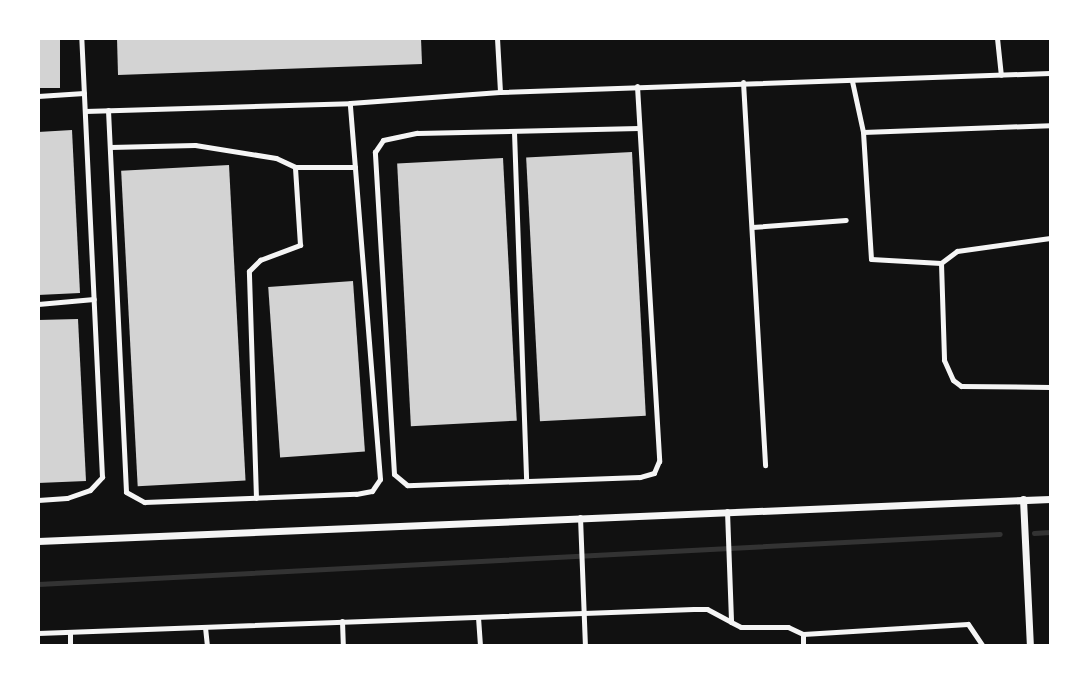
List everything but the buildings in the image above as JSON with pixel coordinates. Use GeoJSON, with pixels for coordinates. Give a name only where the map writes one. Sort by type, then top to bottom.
{"type":"FeatureCollection","features":[{"type":"Feature","properties":{"kind":"street"},"geometry":{"type":"LineString","coordinates":[[1023,499],[1030,646]]}},
{"type":"Feature","properties":{"kind":"street"},"geometry":{"type":"LineString","coordinates":[[38,541],[1051,499]]}},
{"type":"Feature","properties":{"kind":"lane"},"geometry":{"type":"LineString","coordinates":[[38,500],[67,498],[90,490],[102,477],[81,38]]}},
{"type":"Feature","properties":{"kind":"lane"},"geometry":{"type":"LineString","coordinates":[[497,38],[500,92]]}},
{"type":"Feature","properties":{"kind":"lane"},"geometry":{"type":"LineString","coordinates":[[997,38],[1000,75]]}},
{"type":"Feature","properties":{"kind":"lane"},"geometry":{"type":"LineString","coordinates":[[85,111],[350,103],[500,92],[637,86],[1051,73]]}},
{"type":"Feature","properties":{"kind":"lane"},"geometry":{"type":"LineString","coordinates":[[852,81],[863,132],[870,259],[941,262],[957,251],[1051,238]]}},
{"type":"Feature","properties":{"kind":"lane"},"geometry":{"type":"LineString","coordinates":[[743,82],[765,465]]}},
{"type":"Feature","properties":{"kind":"lane"},"geometry":{"type":"LineString","coordinates":[[637,86],[659,461],[654,472],[640,477],[407,485],[394,474],[376,152],[383,141],[417,133],[639,128]]}},
{"type":"Feature","properties":{"kind":"lane"},"geometry":{"type":"LineString","coordinates":[[38,96],[84,93]]}},
{"type":"Feature","properties":{"kind":"lane"},"geometry":{"type":"LineString","coordinates":[[108,110],[126,492],[144,502],[356,494],[372,491],[380,479],[350,103]]}},
{"type":"Feature","properties":{"kind":"lane"},"geometry":{"type":"LineString","coordinates":[[863,132],[1051,125]]}},
{"type":"Feature","properties":{"kind":"lane"},"geometry":{"type":"LineString","coordinates":[[514,132],[526,479]]}},
{"type":"Feature","properties":{"kind":"lane"},"geometry":{"type":"LineString","coordinates":[[110,148],[195,145],[276,158],[295,167],[355,167]]}},
{"type":"Feature","properties":{"kind":"lane"},"geometry":{"type":"LineString","coordinates":[[256,498],[249,271],[260,260],[300,245],[295,167]]}},
{"type":"Feature","properties":{"kind":"lane"},"geometry":{"type":"LineString","coordinates":[[752,227],[846,219]]}},
{"type":"Feature","properties":{"kind":"lane"},"geometry":{"type":"LineString","coordinates":[[941,262],[944,360],[953,380],[961,386],[1051,387]]}},
{"type":"Feature","properties":{"kind":"lane"},"geometry":{"type":"LineString","coordinates":[[38,304],[94,299]]}},
{"type":"Feature","properties":{"kind":"lane"},"geometry":{"type":"LineString","coordinates":[[727,511],[731,622]]}},
{"type":"Feature","properties":{"kind":"lane"},"geometry":{"type":"LineString","coordinates":[[580,517],[585,646]]}},
{"type":"Feature","properties":{"kind":"lane"},"geometry":{"type":"LineString","coordinates":[[38,633],[707,609],[741,627],[788,627],[803,634],[968,624],[983,646]]}},
{"type":"Feature","properties":{"kind":"lane"},"geometry":{"type":"LineString","coordinates":[[478,617],[480,646]]}},
{"type":"Feature","properties":{"kind":"lane"},"geometry":{"type":"LineString","coordinates":[[342,621],[343,646]]}},
{"type":"Feature","properties":{"kind":"lane"},"geometry":{"type":"LineString","coordinates":[[205,627],[207,646]]}},
{"type":"Feature","properties":{"kind":"lane"},"geometry":{"type":"LineString","coordinates":[[70,632],[70,646]]}},
{"type":"Feature","properties":{"kind":"lane"},"geometry":{"type":"LineString","coordinates":[[803,634],[803,646]]}},
{"type":"Feature","properties":{"kind":"waterway"},"geometry":{"type":"LineString","coordinates":[[1034,533],[1050,532]]}},
{"type":"Feature","properties":{"kind":"waterway"},"geometry":{"type":"LineString","coordinates":[[38,584],[1000,534]]}}]}
